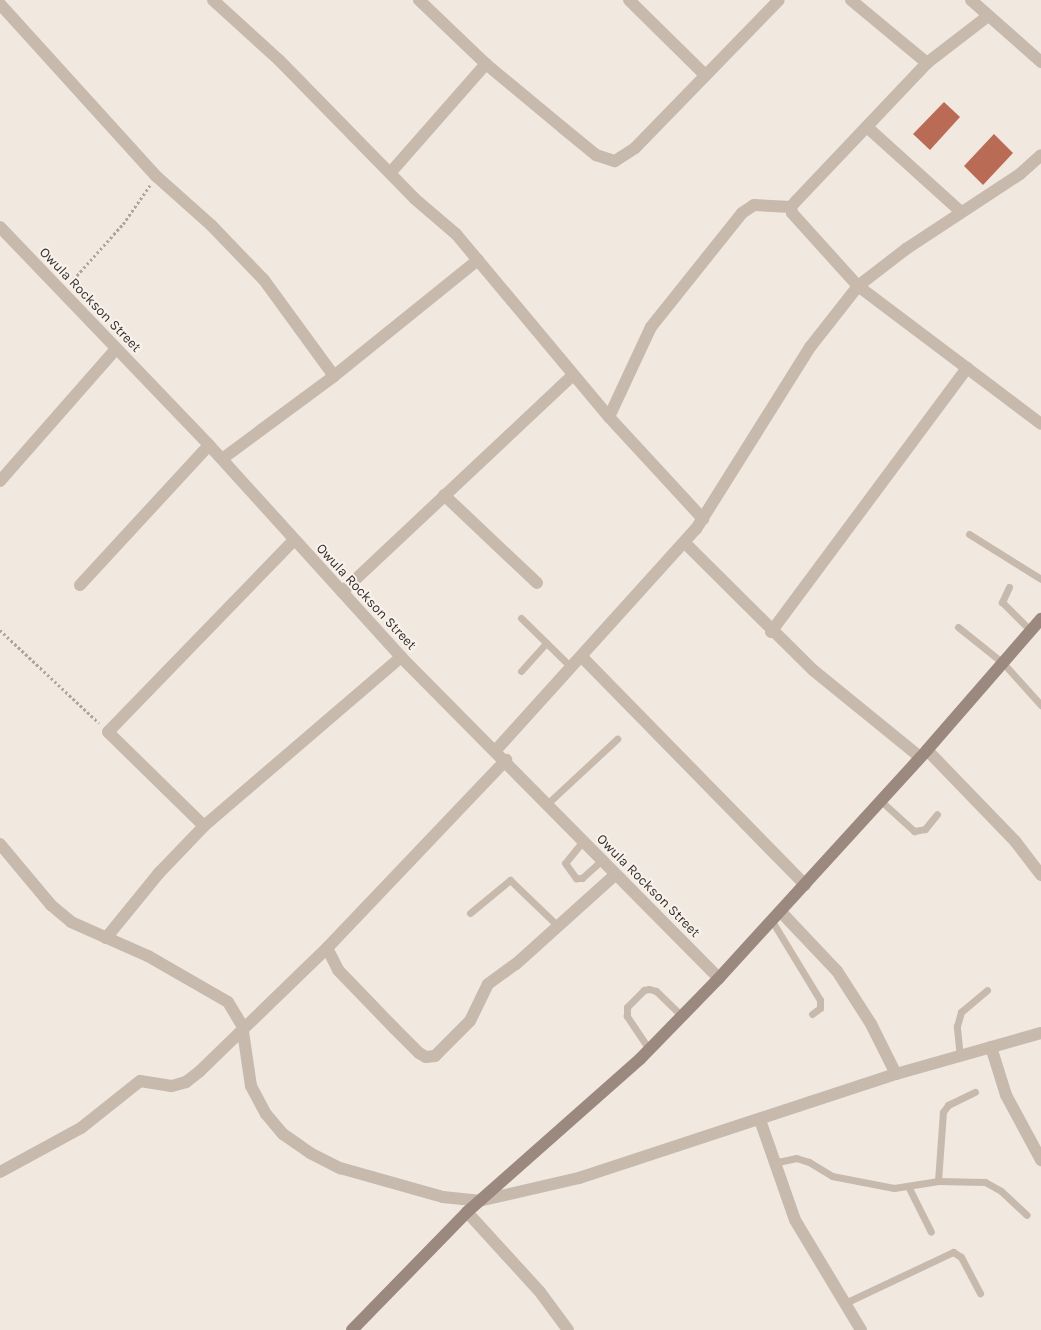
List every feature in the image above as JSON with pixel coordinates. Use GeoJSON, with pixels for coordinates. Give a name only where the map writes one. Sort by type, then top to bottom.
{"type":"FeatureCollection","features":[{"type":"Feature","properties":{"kind":"main road"},"geometry":{"type":"LineString","coordinates":[[352,1330],[467,1212],[649,1049],[719,978],[924,754],[1041,619]]}},
{"type":"Feature","properties":{"kind":"street"},"geometry":{"type":"LineString","coordinates":[[213,0],[279,60],[478,260],[609,417],[703,520]]}},
{"type":"Feature","properties":{"kind":"street"},"geometry":{"type":"LineString","coordinates":[[419,0],[486,64],[596,155],[615,161],[635,148],[780,0]]}},
{"type":"Feature","properties":{"kind":"street"},"geometry":{"type":"LineString","coordinates":[[630,0],[705,75]]}},
{"type":"Feature","properties":{"kind":"street"},"geometry":{"type":"LineString","coordinates":[[851,0],[927,62]]}},
{"type":"Feature","properties":{"kind":"street"},"geometry":{"type":"LineString","coordinates":[[971,0],[1041,62]]}},
{"type":"Feature","properties":{"kind":"street"},"geometry":{"type":"LineString","coordinates":[[0,4],[156,176],[211,225],[264,280],[334,376]]}},
{"type":"Feature","properties":{"kind":"street"},"geometry":{"type":"LineString","coordinates":[[609,417],[651,328],[742,213],[754,205],[791,207],[927,62],[988,16]]}},
{"type":"Feature","properties":{"kind":"street"},"geometry":{"type":"LineString","coordinates":[[391,172],[486,64]]}},
{"type":"Feature","properties":{"kind":"street"},"geometry":{"type":"LineString","coordinates":[[867,127],[961,212]]}},
{"type":"Feature","properties":{"kind":"street"},"geometry":{"type":"LineString","coordinates":[[496,750],[685,543],[703,520],[806,353],[858,286],[873,272],[1020,174],[1041,155]]}},
{"type":"Feature","properties":{"kind":"street"},"geometry":{"type":"LineString","coordinates":[[791,207],[792,213],[858,286],[1041,424]]}},
{"type":"Feature","properties":{"kind":"street","name":"Owula Rockson Street"},"geometry":{"type":"LineString","coordinates":[[2,232],[209,445],[401,657],[506,760],[601,861],[719,978]]}},
{"type":"Feature","properties":{"kind":"street"},"geometry":{"type":"LineString","coordinates":[[222,460],[334,376],[478,260]]}},
{"type":"Feature","properties":{"kind":"street"},"geometry":{"type":"LineString","coordinates":[[0,481],[116,349]]}},
{"type":"Feature","properties":{"kind":"street"},"geometry":{"type":"LineString","coordinates":[[771,632],[967,368]]}},
{"type":"Feature","properties":{"kind":"street"},"geometry":{"type":"LineString","coordinates":[[342,592],[573,375]]}},
{"type":"Feature","properties":{"kind":"street"},"geometry":{"type":"LineString","coordinates":[[80,584],[209,445]]}},
{"type":"Feature","properties":{"kind":"street"},"geometry":{"type":"LineString","coordinates":[[444,495],[537,583]]}},
{"type":"Feature","properties":{"kind":"street"},"geometry":{"type":"LineString","coordinates":[[204,826],[108,732],[294,540]]}},
{"type":"Feature","properties":{"kind":"street"},"geometry":{"type":"LineString","coordinates":[[685,543],[771,632],[857,709],[924,754],[1015,841],[1041,875]]}},
{"type":"Feature","properties":{"kind":"street"},"geometry":{"type":"LineString","coordinates":[[106,938],[159,873],[204,826],[401,657]]}},
{"type":"Feature","properties":{"kind":"street"},"geometry":{"type":"LineString","coordinates":[[582,657],[805,885]]}},
{"type":"Feature","properties":{"kind":"street"},"geometry":{"type":"LineString","coordinates":[[0,1172],[81,1128],[140,1081],[172,1086],[186,1082],[244,1031],[327,948],[506,760]]}},
{"type":"Feature","properties":{"kind":"street"},"geometry":{"type":"LineString","coordinates":[[0,844],[51,905],[71,922],[206,987],[228,1002],[238,1014],[244,1031],[251,1086],[266,1114],[283,1134],[310,1154],[373,1180],[412,1191],[479,1201],[579,1178],[896,1074],[1041,1033]]}},
{"type":"Feature","properties":{"kind":"street"},"geometry":{"type":"LineString","coordinates":[[327,948],[338,970],[426,1057],[435,1056],[465,1028],[488,984],[516,964],[615,875]]}},
{"type":"Feature","properties":{"kind":"street"},"geometry":{"type":"LineString","coordinates":[[781,912],[837,971],[871,1024],[896,1074]]}},
{"type":"Feature","properties":{"kind":"street"},"geometry":{"type":"LineString","coordinates":[[991,1047],[1006,1095],[1037,1145],[1041,1160]]}},
{"type":"Feature","properties":{"kind":"street"},"geometry":{"type":"LineString","coordinates":[[760,1120],[773,1163],[795,1220],[843,1304],[861,1330]]}},
{"type":"Feature","properties":{"kind":"street"},"geometry":{"type":"LineString","coordinates":[[467,1212],[540,1292],[568,1330]]}},
{"type":"Feature","properties":{"kind":"lane"},"geometry":{"type":"LineString","coordinates":[[969,534],[1041,579]]}},
{"type":"Feature","properties":{"kind":"lane"},"geometry":{"type":"LineString","coordinates":[[1010,587],[1002,602],[1031,631]]}},
{"type":"Feature","properties":{"kind":"lane"},"geometry":{"type":"LineString","coordinates":[[521,618],[572,668]]}},
{"type":"Feature","properties":{"kind":"lane"},"geometry":{"type":"LineString","coordinates":[[958,627],[1003,663],[1041,705]]}},
{"type":"Feature","properties":{"kind":"lane"},"geometry":{"type":"LineString","coordinates":[[521,671],[546,643]]}},
{"type":"Feature","properties":{"kind":"lane"},"geometry":{"type":"LineString","coordinates":[[547,804],[617,739]]}},
{"type":"Feature","properties":{"kind":"lane"},"geometry":{"type":"LineString","coordinates":[[881,801],[914,831],[925,829],[937,814]]}},
{"type":"Feature","properties":{"kind":"lane"},"geometry":{"type":"LineString","coordinates":[[583,841],[565,863],[576,878],[582,878],[601,861]]}},
{"type":"Feature","properties":{"kind":"lane"},"geometry":{"type":"LineString","coordinates":[[470,913],[510,880],[558,926]]}},
{"type":"Feature","properties":{"kind":"lane"},"geometry":{"type":"LineString","coordinates":[[772,921],[820,1000],[820,1008],[812,1014]]}},
{"type":"Feature","properties":{"kind":"lane"},"geometry":{"type":"LineString","coordinates":[[649,1049],[627,1016],[627,1007],[644,990],[656,991],[682,1016]]}},
{"type":"Feature","properties":{"kind":"lane"},"geometry":{"type":"LineString","coordinates":[[960,1057],[957,1026],[962,1012],[987,990]]}},
{"type":"Feature","properties":{"kind":"lane"},"geometry":{"type":"LineString","coordinates":[[938,1181],[942,1112],[948,1105],[975,1092]]}},
{"type":"Feature","properties":{"kind":"lane"},"geometry":{"type":"LineString","coordinates":[[773,1163],[796,1158],[832,1176],[894,1188],[938,1181],[985,1182],[1001,1191],[1027,1215]]}},
{"type":"Feature","properties":{"kind":"lane"},"geometry":{"type":"LineString","coordinates":[[908,1186],[931,1232]]}},
{"type":"Feature","properties":{"kind":"lane"},"geometry":{"type":"LineString","coordinates":[[843,1304],[954,1252],[961,1257],[980,1293]]}},
{"type":"Feature","properties":{"kind":"path"},"geometry":{"type":"LineString","coordinates":[[62,292],[123,224],[156,176]]}},
{"type":"Feature","properties":{"kind":"path"},"geometry":{"type":"LineString","coordinates":[[0,630],[108,732]]}},
{"type":"Feature","properties":{"kind":"building"},"geometry":{"type":"Polygon","coordinates":[[[944,102],[960,117],[930,150],[913,134],[944,102]]]}},
{"type":"Feature","properties":{"kind":"building"},"geometry":{"type":"Polygon","coordinates":[[[994,134],[1013,153],[983,185],[964,166],[994,134]]]}}]}
